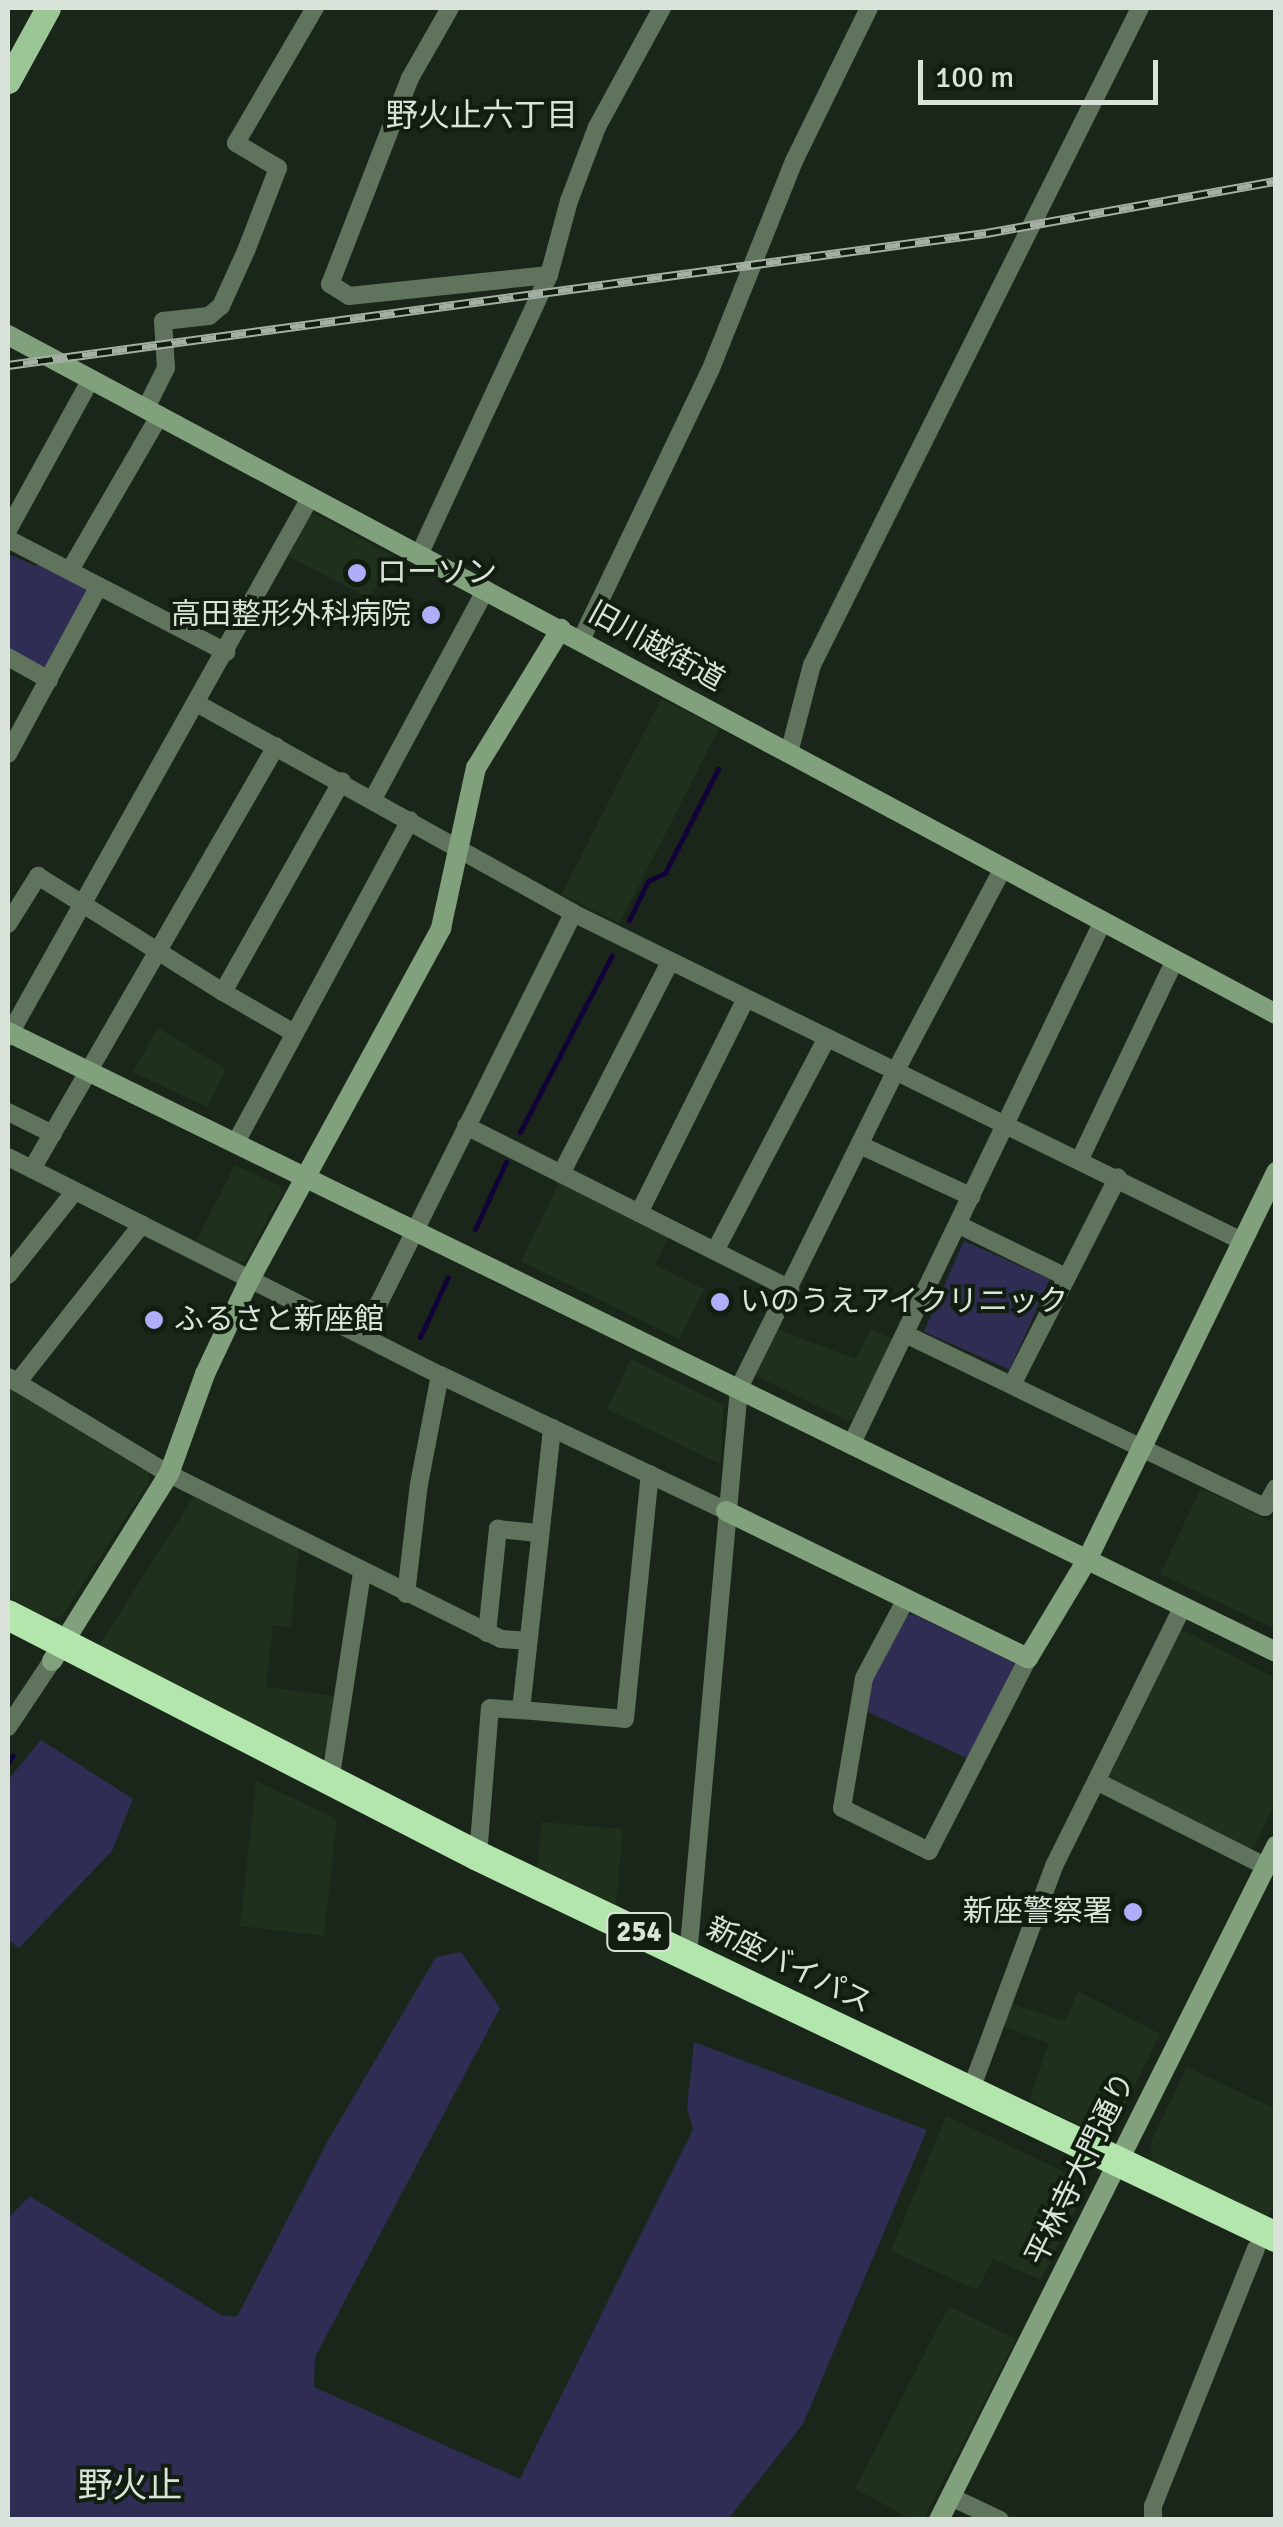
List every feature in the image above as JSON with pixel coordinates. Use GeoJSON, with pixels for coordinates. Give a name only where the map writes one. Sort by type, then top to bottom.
{"type":"FeatureCollection","features":[{"type":"Feature","properties":{"kind":"highway","name":"新座バイパス"},"geometry":{"type":"LineString","coordinates":[[8,1616],[57,1654],[1269,2248]]}},
{"type":"Feature","properties":{"kind":"highway","name":"新座バイパス"},"geometry":{"type":"LineString","coordinates":[[8,1636],[57,1654],[330,1782],[970,2092],[1114,2170]]}},
{"type":"Feature","properties":{"kind":"main road"},"geometry":{"type":"LineString","coordinates":[[8,81],[48,8]]}},
{"type":"Feature","properties":{"kind":"street"},"geometry":{"type":"LineString","coordinates":[[70,570],[153,412],[166,368],[163,320],[208,316],[221,306],[246,251],[278,168],[236,144],[314,8]]}},
{"type":"Feature","properties":{"kind":"street"},"geometry":{"type":"LineString","coordinates":[[450,8],[410,78],[330,284],[349,296],[549,275]]}},
{"type":"Feature","properties":{"kind":"street"},"geometry":{"type":"LineString","coordinates":[[580,640],[710,371],[794,161],[870,8]]}},
{"type":"Feature","properties":{"kind":"street"},"geometry":{"type":"LineString","coordinates":[[789,754],[812,665],[1140,8]]}},
{"type":"Feature","properties":{"kind":"street"},"geometry":{"type":"LineString","coordinates":[[419,555],[549,275],[569,200],[597,128],[655,10]]}},
{"type":"Feature","properties":{"kind":"street","name":"旧川越街道"},"geometry":{"type":"LineString","coordinates":[[8,334],[1276,1014]]}},
{"type":"Feature","properties":{"kind":"street"},"geometry":{"type":"LineString","coordinates":[[8,530],[91,379]]}},
{"type":"Feature","properties":{"kind":"street"},"geometry":{"type":"LineString","coordinates":[[311,496],[198,704],[8,1034],[1276,1652]]}},
{"type":"Feature","properties":{"kind":"street"},"geometry":{"type":"LineString","coordinates":[[8,539],[226,652]]}},
{"type":"Feature","properties":{"kind":"street"},"geometry":{"type":"LineString","coordinates":[[8,754],[99,586]]}},
{"type":"Feature","properties":{"kind":"street"},"geometry":{"type":"LineString","coordinates":[[373,799],[486,590]]}},
{"type":"Feature","properties":{"kind":"street"},"geometry":{"type":"LineString","coordinates":[[8,1727],[168,1474],[205,1374],[250,1279],[441,928],[476,768],[561,629]]}},
{"type":"Feature","properties":{"kind":"street"},"geometry":{"type":"LineString","coordinates":[[8,657],[49,680]]}},
{"type":"Feature","properties":{"kind":"street"},"geometry":{"type":"LineString","coordinates":[[198,704],[573,913],[894,1074],[1080,1158],[1242,1242]]}},
{"type":"Feature","properties":{"kind":"street"},"geometry":{"type":"LineString","coordinates":[[32,1169],[91,1073],[276,746]]}},
{"type":"Feature","properties":{"kind":"street"},"geometry":{"type":"LineString","coordinates":[[223,992],[342,781]]}},
{"type":"Feature","properties":{"kind":"street"},"geometry":{"type":"LineString","coordinates":[[235,1144],[410,820]]}},
{"type":"Feature","properties":{"kind":"street"},"geometry":{"type":"LineString","coordinates":[[688,1956],[739,1388],[894,1074],[1003,868]]}},
{"type":"Feature","properties":{"kind":"street"},"geometry":{"type":"LineString","coordinates":[[8,924],[38,876],[294,1033]]}},
{"type":"Feature","properties":{"kind":"street"},"geometry":{"type":"LineString","coordinates":[[363,1335],[573,913]]}},
{"type":"Feature","properties":{"kind":"street"},"geometry":{"type":"LineString","coordinates":[[851,1445],[1009,1124],[1103,922]]}},
{"type":"Feature","properties":{"kind":"street"},"geometry":{"type":"LineString","coordinates":[[1080,1158],[1176,960]]}},
{"type":"Feature","properties":{"kind":"street"},"geometry":{"type":"LineString","coordinates":[[562,1174],[670,962]]}},
{"type":"Feature","properties":{"kind":"street"},"geometry":{"type":"LineString","coordinates":[[638,1213],[745,1000]]}},
{"type":"Feature","properties":{"kind":"street"},"geometry":{"type":"LineString","coordinates":[[716,1251],[826,1040]]}},
{"type":"Feature","properties":{"kind":"street"},"geometry":{"type":"LineString","coordinates":[[8,1112],[53,1134]]}},
{"type":"Feature","properties":{"kind":"street"},"geometry":{"type":"LineString","coordinates":[[466,1126],[790,1289]]}},
{"type":"Feature","properties":{"kind":"street"},"geometry":{"type":"LineString","coordinates":[[860,1145],[972,1197]]}},
{"type":"Feature","properties":{"kind":"street"},"geometry":{"type":"LineString","coordinates":[[8,1157],[440,1375],[1028,1658]]}},
{"type":"Feature","properties":{"kind":"street"},"geometry":{"type":"LineString","coordinates":[[905,1601],[864,1678],[842,1808],[929,1852],[1028,1658],[1087,1560],[1276,1172]]}},
{"type":"Feature","properties":{"kind":"street"},"geometry":{"type":"LineString","coordinates":[[1012,1385],[1118,1178]]}},
{"type":"Feature","properties":{"kind":"street"},"geometry":{"type":"LineString","coordinates":[[8,1275],[75,1190]]}},
{"type":"Feature","properties":{"kind":"street"},"geometry":{"type":"LineString","coordinates":[[142,1224],[12,1380],[168,1474],[487,1633],[500,1639],[527,1641]]}},
{"type":"Feature","properties":{"kind":"street"},"geometry":{"type":"LineString","coordinates":[[959,1225],[1066,1277]]}},
{"type":"Feature","properties":{"kind":"street"},"geometry":{"type":"LineString","coordinates":[[905,1334],[1265,1507],[1276,1488]]}},
{"type":"Feature","properties":{"kind":"street"},"geometry":{"type":"LineString","coordinates":[[406,1594],[419,1484],[440,1375]]}},
{"type":"Feature","properties":{"kind":"street"},"geometry":{"type":"LineString","coordinates":[[521,1710],[552,1428]]}},
{"type":"Feature","properties":{"kind":"street"},"geometry":{"type":"LineString","coordinates":[[478,1856],[490,1708],[625,1719],[650,1474]]}},
{"type":"Feature","properties":{"kind":"street"},"geometry":{"type":"LineString","coordinates":[[487,1633],[498,1530],[538,1534]]}},
{"type":"Feature","properties":{"kind":"street"},"geometry":{"type":"LineString","coordinates":[[330,1782],[362,1572]]}},
{"type":"Feature","properties":{"kind":"street"},"geometry":{"type":"LineString","coordinates":[[970,2092],[1055,1864],[1182,1608]]}},
{"type":"Feature","properties":{"kind":"street"},"geometry":{"type":"LineString","coordinates":[[1098,1782],[1265,1866]]}},
{"type":"Feature","properties":{"kind":"street","name":"平林寺大門通り"},"geometry":{"type":"LineString","coordinates":[[939,2520],[1276,1846]]}},
{"type":"Feature","properties":{"kind":"street"},"geometry":{"type":"LineString","coordinates":[[1153,2520],[1153,2506],[1269,2248]]}},
{"type":"Feature","properties":{"kind":"street"},"geometry":{"type":"LineString","coordinates":[[951,2497],[1000,2520]]}},
{"type":"Feature","properties":{"kind":"shaded area"},"geometry":{"type":"Polygon","coordinates":[[[315,514],[393,556],[370,599],[288,556],[309,516],[315,514]]]}},
{"type":"Feature","properties":{"kind":"shaded area"},"geometry":{"type":"Polygon","coordinates":[[[8,554],[36,566],[39,563],[87,587],[88,596],[49,669],[8,652],[8,554]]]}},
{"type":"Feature","properties":{"kind":"shaded area"},"geometry":{"type":"Polygon","coordinates":[[[661,699],[719,729],[619,924],[562,894],[661,699]]]}},
{"type":"Feature","properties":{"kind":"shaded area"},"geometry":{"type":"Polygon","coordinates":[[[158,1028],[226,1069],[207,1107],[133,1072],[158,1028]]]}},
{"type":"Feature","properties":{"kind":"shaded area"},"geometry":{"type":"Polygon","coordinates":[[[235,1165],[279,1185],[282,1193],[246,1260],[239,1263],[196,1241],[235,1165]]]}},
{"type":"Feature","properties":{"kind":"shaded area"},"geometry":{"type":"Polygon","coordinates":[[[561,1179],[670,1234],[655,1265],[704,1289],[679,1339],[521,1261],[561,1179]]]}},
{"type":"Feature","properties":{"kind":"shaded area"},"geometry":{"type":"Polygon","coordinates":[[[964,1241],[1050,1279],[1010,1370],[924,1331],[964,1241]]]}},
{"type":"Feature","properties":{"kind":"shaded area"},"geometry":{"type":"Polygon","coordinates":[[[776,1329],[856,1359],[871,1329],[894,1340],[854,1419],[848,1421],[754,1375],[776,1329]]]}},
{"type":"Feature","properties":{"kind":"shaded area"},"geometry":{"type":"Polygon","coordinates":[[[631,1359],[724,1405],[720,1464],[607,1409],[631,1359]]]}},
{"type":"Feature","properties":{"kind":"shaded area"},"geometry":{"type":"Polygon","coordinates":[[[8,1388],[148,1472],[150,1480],[63,1615],[47,1619],[8,1597],[8,1388]]]}},
{"type":"Feature","properties":{"kind":"shaded area"},"geometry":{"type":"Polygon","coordinates":[[[1201,1488],[1270,1521],[1275,1512],[1275,1629],[1160,1574],[1201,1488]]]}},
{"type":"Feature","properties":{"kind":"shaded area"},"geometry":{"type":"Polygon","coordinates":[[[194,1496],[299,1548],[291,1627],[273,1625],[266,1687],[335,1696],[328,1753],[315,1760],[98,1647],[194,1496]]]}},
{"type":"Feature","properties":{"kind":"shaded area"},"geometry":{"type":"Polygon","coordinates":[[[913,1614],[1014,1663],[1016,1671],[971,1760],[868,1712],[872,1678],[907,1615],[913,1614]]]}},
{"type":"Feature","properties":{"kind":"shaded area"},"geometry":{"type":"Polygon","coordinates":[[[1185,1631],[1275,1678],[1275,1803],[1254,1847],[1247,1849],[1110,1782],[1108,1774],[1178,1633],[1185,1631]]]}},
{"type":"Feature","properties":{"kind":"shaded area"},"geometry":{"type":"Polygon","coordinates":[[[41,1740],[133,1799],[112,1851],[19,1948],[8,1940],[8,1780],[41,1740]]]}},
{"type":"Feature","properties":{"kind":"shaded area"},"geometry":{"type":"Polygon","coordinates":[[[256,1781],[337,1819],[324,1936],[240,1926],[256,1781]]]}},
{"type":"Feature","properties":{"kind":"shaded area"},"geometry":{"type":"Polygon","coordinates":[[[542,1822],[623,1829],[616,1905],[537,1867],[542,1822]]]}},
{"type":"Feature","properties":{"kind":"shaded area"},"geometry":{"type":"Polygon","coordinates":[[[461,1952],[500,2008],[315,2357],[314,2387],[520,2479],[693,2129],[687,2108],[694,2042],[927,2130],[803,2424],[728,2519],[8,2519],[8,2218],[30,2196],[221,2315],[237,2317],[330,2137],[436,1957],[461,1952]]]}},
{"type":"Feature","properties":{"kind":"shaded area"},"geometry":{"type":"Polygon","coordinates":[[[1078,1991],[1160,2034],[1117,2123],[1093,2132],[1029,2100],[1049,2043],[1001,2026],[1010,2003],[1065,2021],[1078,1991]]]}},
{"type":"Feature","properties":{"kind":"shaded area"},"geometry":{"type":"Polygon","coordinates":[[[1187,2067],[1275,2109],[1275,2202],[1268,2218],[1153,2163],[1150,2144],[1187,2067]]]}},
{"type":"Feature","properties":{"kind":"shaded area"},"geometry":{"type":"Polygon","coordinates":[[[946,2116],[1073,2176],[1068,2189],[1083,2195],[1041,2280],[993,2259],[977,2290],[891,2251],[946,2116]]]}},
{"type":"Feature","properties":{"kind":"shaded area"},"geometry":{"type":"Polygon","coordinates":[[[949,2306],[1016,2339],[924,2519],[912,2519],[855,2489],[949,2306]]]}},
{"type":"Feature","properties":{"kind":"waterway"},"geometry":{"type":"LineString","coordinates":[[629,920],[648,881],[665,873],[718,769]]}},
{"type":"Feature","properties":{"kind":"waterway"},"geometry":{"type":"LineString","coordinates":[[520,1132],[612,955]]}},
{"type":"Feature","properties":{"kind":"waterway"},"geometry":{"type":"LineString","coordinates":[[475,1229],[506,1162]]}},
{"type":"Feature","properties":{"kind":"waterway"},"geometry":{"type":"LineString","coordinates":[[420,1337],[448,1277]]}},
{"type":"Feature","properties":{"kind":"waterway"},"geometry":{"type":"LineString","coordinates":[[8,1763],[13,1755]]}},
{"type":"Feature","properties":{"kind":"railway"},"geometry":{"type":"LineString","coordinates":[[8,365],[986,233],[1276,181]]}},
{"type":"Feature","properties":{"kind":"place","name":"ローソン"},"geometry":{"type":"Point","coordinates":[357,573]}},
{"type":"Feature","properties":{"kind":"place","name":"高田整形外科病院"},"geometry":{"type":"Point","coordinates":[431,615]}},
{"type":"Feature","properties":{"kind":"place","name":"いのうえアイクリニック"},"geometry":{"type":"Point","coordinates":[720,1302]}},
{"type":"Feature","properties":{"kind":"place","name":"ふるさと新座館"},"geometry":{"type":"Point","coordinates":[154,1320]}},
{"type":"Feature","properties":{"kind":"place","name":"新座警察署"},"geometry":{"type":"Point","coordinates":[1133,1912]}},
{"type":"Feature","properties":{"kind":"district","name":"野火止六丁目"},"geometry":{"type":"Point","coordinates":[482,116]}},
{"type":"Feature","properties":{"kind":"district","name":"野火止"},"geometry":{"type":"Point","coordinates":[130,2486]}}]}
